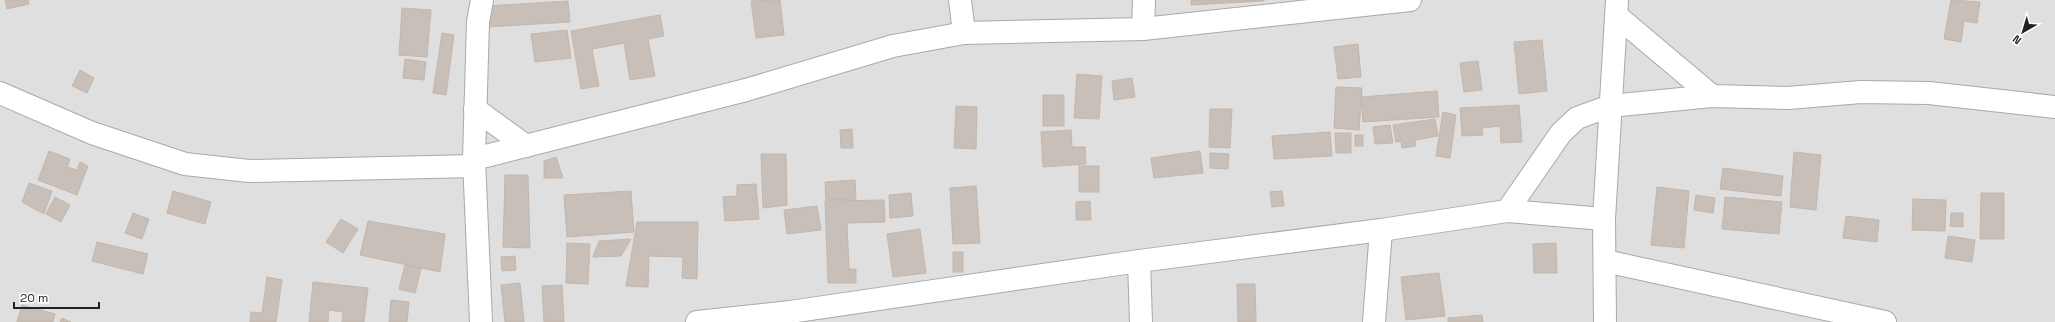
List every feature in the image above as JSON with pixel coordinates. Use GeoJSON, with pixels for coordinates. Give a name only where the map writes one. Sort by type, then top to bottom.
{"type":"FeatureCollection","features":[{"type":"Feature","properties":{"kind":"street"},"geometry":{"type":"LineString","coordinates":[[480,322],[474,163],[478,22],[482,0]]}},
{"type":"Feature","properties":{"kind":"street"},"geometry":{"type":"LineString","coordinates":[[960,0],[964,33]]}},
{"type":"Feature","properties":{"kind":"street"},"geometry":{"type":"LineString","coordinates":[[1143,30],[1144,0]]}},
{"type":"Feature","properties":{"kind":"street"},"geometry":{"type":"LineString","coordinates":[[0,93],[92,133],[185,164],[249,172],[474,163],[526,146],[746,90],[893,46],[964,33],[1143,30],[1401,1]]}},
{"type":"Feature","properties":{"kind":"street"},"geometry":{"type":"LineString","coordinates":[[1617,8],[1712,96]]}},
{"type":"Feature","properties":{"kind":"street"},"geometry":{"type":"LineString","coordinates":[[1604,322],[1604,219],[1617,8]]}},
{"type":"Feature","properties":{"kind":"street"},"geometry":{"type":"LineString","coordinates":[[1507,211],[1561,133],[1576,118],[1610,106],[1712,96],[1788,98],[1861,92],[1929,94],[2055,107]]}},
{"type":"Feature","properties":{"kind":"street"},"geometry":{"type":"LineString","coordinates":[[475,109],[526,146]]}},
{"type":"Feature","properties":{"kind":"street"},"geometry":{"type":"LineString","coordinates":[[697,322],[790,312],[1139,261],[1381,230],[1507,211],[1604,219]]}},
{"type":"Feature","properties":{"kind":"street"},"geometry":{"type":"LineString","coordinates":[[1374,322],[1381,230]]}},
{"type":"Feature","properties":{"kind":"street"},"geometry":{"type":"LineString","coordinates":[[1139,261],[1141,322]]}},
{"type":"Feature","properties":{"kind":"street"},"geometry":{"type":"LineString","coordinates":[[1604,261],[1885,322]]}},
{"type":"Feature","properties":{"kind":"street"},"geometry":{"type":"LineString","coordinates":[[790,312],[815,322]]}},
{"type":"Feature","properties":{"kind":"shaded area"},"geometry":{"type":"Polygon","coordinates":[[[0,0],[2055,0],[2055,322],[0,322],[0,0]]]}},
{"type":"Feature","properties":{"kind":"building"},"geometry":{"type":"Polygon","coordinates":[[[5,0],[28,0],[29,4],[7,9],[5,0]]]}},
{"type":"Feature","properties":{"kind":"building"},"geometry":{"type":"Polygon","coordinates":[[[780,0],[784,35],[756,38],[751,1],[780,0]]]}},
{"type":"Feature","properties":{"kind":"building"},"geometry":{"type":"Polygon","coordinates":[[[1191,0],[1264,0],[1264,1],[1191,5],[1191,0]]]}},
{"type":"Feature","properties":{"kind":"building"},"geometry":{"type":"Polygon","coordinates":[[[1951,0],[1980,2],[1977,23],[1964,21],[1961,42],[1944,39],[1951,0]]]}},
{"type":"Feature","properties":{"kind":"building"},"geometry":{"type":"Polygon","coordinates":[[[568,1],[570,22],[487,27],[486,6],[568,1]]]}},
{"type":"Feature","properties":{"kind":"building"},"geometry":{"type":"Polygon","coordinates":[[[402,8],[431,10],[427,57],[399,55],[402,8]]]}},
{"type":"Feature","properties":{"kind":"building"},"geometry":{"type":"Polygon","coordinates":[[[660,15],[664,36],[648,39],[655,76],[630,80],[624,43],[592,49],[599,86],[581,89],[571,31],[660,15]]]}},
{"type":"Feature","properties":{"kind":"building"},"geometry":{"type":"Polygon","coordinates":[[[567,30],[571,58],[535,62],[531,34],[567,30]]]}},
{"type":"Feature","properties":{"kind":"building"},"geometry":{"type":"Polygon","coordinates":[[[442,33],[454,35],[446,95],[433,93],[442,33]]]}},
{"type":"Feature","properties":{"kind":"building"},"geometry":{"type":"Polygon","coordinates":[[[1542,40],[1547,91],[1519,94],[1514,42],[1542,40]]]}},
{"type":"Feature","properties":{"kind":"building"},"geometry":{"type":"Polygon","coordinates":[[[1358,44],[1361,77],[1338,79],[1334,47],[1358,44]]]}},
{"type":"Feature","properties":{"kind":"building"},"geometry":{"type":"Polygon","coordinates":[[[405,59],[426,62],[424,80],[403,78],[405,59]]]}},
{"type":"Feature","properties":{"kind":"building"},"geometry":{"type":"Polygon","coordinates":[[[1478,61],[1482,90],[1464,92],[1460,63],[1478,61]]]}},
{"type":"Feature","properties":{"kind":"building"},"geometry":{"type":"Polygon","coordinates":[[[80,70],[94,78],[87,93],[72,86],[80,70]]]}},
{"type":"Feature","properties":{"kind":"building"},"geometry":{"type":"Polygon","coordinates":[[[1077,74],[1102,76],[1099,119],[1074,118],[1077,74]]]}},
{"type":"Feature","properties":{"kind":"building"},"geometry":{"type":"Polygon","coordinates":[[[1132,78],[1135,97],[1114,100],[1112,81],[1132,78]]]}},
{"type":"Feature","properties":{"kind":"building"},"geometry":{"type":"Polygon","coordinates":[[[1336,87],[1362,88],[1359,130],[1334,128],[1336,87]]]}},
{"type":"Feature","properties":{"kind":"building"},"geometry":{"type":"Polygon","coordinates":[[[1437,91],[1439,117],[1363,122],[1361,97],[1437,91]]]}},
{"type":"Feature","properties":{"kind":"building"},"geometry":{"type":"Polygon","coordinates":[[[1043,95],[1064,95],[1064,126],[1043,126],[1043,95]]]}},
{"type":"Feature","properties":{"kind":"building"},"geometry":{"type":"Polygon","coordinates":[[[1519,105],[1522,142],[1501,143],[1500,126],[1482,128],[1483,135],[1462,136],[1460,108],[1519,105]]]}},
{"type":"Feature","properties":{"kind":"building"},"geometry":{"type":"Polygon","coordinates":[[[956,106],[977,107],[976,149],[954,148],[956,106]]]}},
{"type":"Feature","properties":{"kind":"building"},"geometry":{"type":"Polygon","coordinates":[[[1210,109],[1232,109],[1230,148],[1209,147],[1210,109]]]}},
{"type":"Feature","properties":{"kind":"building"},"geometry":{"type":"Polygon","coordinates":[[[1443,112],[1456,115],[1450,158],[1436,156],[1443,112]]]}},
{"type":"Feature","properties":{"kind":"building"},"geometry":{"type":"Polygon","coordinates":[[[1435,119],[1438,136],[1415,140],[1416,146],[1402,148],[1401,141],[1396,142],[1393,125],[1435,119]]]}},
{"type":"Feature","properties":{"kind":"building"},"geometry":{"type":"Polygon","coordinates":[[[1390,125],[1393,143],[1375,144],[1373,127],[1390,125]]]}},
{"type":"Feature","properties":{"kind":"building"},"geometry":{"type":"Polygon","coordinates":[[[852,129],[853,148],[841,148],[840,130],[852,129]]]}},
{"type":"Feature","properties":{"kind":"building"},"geometry":{"type":"Polygon","coordinates":[[[1071,130],[1072,147],[1085,147],[1086,164],[1043,167],[1041,132],[1071,130]]]}},
{"type":"Feature","properties":{"kind":"building"},"geometry":{"type":"Polygon","coordinates":[[[1330,132],[1332,156],[1274,159],[1272,136],[1330,132]]]}},
{"type":"Feature","properties":{"kind":"building"},"geometry":{"type":"Polygon","coordinates":[[[1335,133],[1351,133],[1351,153],[1336,153],[1335,133]]]}},
{"type":"Feature","properties":{"kind":"building"},"geometry":{"type":"Polygon","coordinates":[[[1355,135],[1363,135],[1363,146],[1355,146],[1355,135]]]}},
{"type":"Feature","properties":{"kind":"building"},"geometry":{"type":"Polygon","coordinates":[[[49,151],[70,159],[67,167],[77,170],[80,162],[88,166],[77,195],[38,180],[49,151]]]}},
{"type":"Feature","properties":{"kind":"building"},"geometry":{"type":"Polygon","coordinates":[[[1200,151],[1203,173],[1154,178],[1151,158],[1200,151]]]}},
{"type":"Feature","properties":{"kind":"building"},"geometry":{"type":"Polygon","coordinates":[[[1794,152],[1821,155],[1816,210],[1790,207],[1794,152]]]}},
{"type":"Feature","properties":{"kind":"building"},"geometry":{"type":"Polygon","coordinates":[[[1210,153],[1229,154],[1228,169],[1210,168],[1210,153]]]}},
{"type":"Feature","properties":{"kind":"building"},"geometry":{"type":"Polygon","coordinates":[[[761,154],[786,154],[787,205],[763,208],[761,154]]]}},
{"type":"Feature","properties":{"kind":"building"},"geometry":{"type":"Polygon","coordinates":[[[556,157],[563,178],[544,178],[544,161],[556,157]]]}},
{"type":"Feature","properties":{"kind":"building"},"geometry":{"type":"Polygon","coordinates":[[[1079,166],[1099,166],[1099,192],[1079,192],[1079,166]]]}},
{"type":"Feature","properties":{"kind":"building"},"geometry":{"type":"Polygon","coordinates":[[[1723,168],[1783,176],[1781,196],[1720,189],[1723,168]]]}},
{"type":"Feature","properties":{"kind":"building"},"geometry":{"type":"Polygon","coordinates":[[[505,175],[528,175],[530,248],[503,247],[505,175]]]}},
{"type":"Feature","properties":{"kind":"building"},"geometry":{"type":"Polygon","coordinates":[[[855,180],[856,199],[826,200],[825,182],[855,180]]]}},
{"type":"Feature","properties":{"kind":"building"},"geometry":{"type":"Polygon","coordinates":[[[29,183],[52,191],[44,214],[22,202],[29,183]]]}},
{"type":"Feature","properties":{"kind":"building"},"geometry":{"type":"Polygon","coordinates":[[[756,184],[759,219],[725,221],[723,197],[737,196],[737,185],[756,184]]]}},
{"type":"Feature","properties":{"kind":"building"},"geometry":{"type":"Polygon","coordinates":[[[976,186],[980,243],[953,244],[950,188],[976,186]]]}},
{"type":"Feature","properties":{"kind":"building"},"geometry":{"type":"Polygon","coordinates":[[[1657,187],[1689,191],[1684,248],[1651,245],[1657,187]]]}},
{"type":"Feature","properties":{"kind":"building"},"geometry":{"type":"Polygon","coordinates":[[[173,191],[211,202],[205,224],[167,213],[173,191]]]}},
{"type":"Feature","properties":{"kind":"building"},"geometry":{"type":"Polygon","coordinates":[[[631,191],[634,232],[567,237],[564,195],[631,191]]]}},
{"type":"Feature","properties":{"kind":"building"},"geometry":{"type":"Polygon","coordinates":[[[1282,191],[1284,206],[1272,207],[1270,192],[1282,191]]]}},
{"type":"Feature","properties":{"kind":"building"},"geometry":{"type":"Polygon","coordinates":[[[911,193],[913,216],[890,218],[889,195],[911,193]]]}},
{"type":"Feature","properties":{"kind":"building"},"geometry":{"type":"Polygon","coordinates":[[[1981,193],[2004,193],[2004,239],[1980,239],[1981,193]]]}},
{"type":"Feature","properties":{"kind":"building"},"geometry":{"type":"Polygon","coordinates":[[[1696,195],[1715,198],[1713,213],[1694,210],[1696,195]]]}},
{"type":"Feature","properties":{"kind":"building"},"geometry":{"type":"Polygon","coordinates":[[[55,197],[70,205],[61,222],[46,214],[55,197]]]}},
{"type":"Feature","properties":{"kind":"building"},"geometry":{"type":"Polygon","coordinates":[[[1725,197],[1782,202],[1779,234],[1722,229],[1725,197]]]}},
{"type":"Feature","properties":{"kind":"building"},"geometry":{"type":"Polygon","coordinates":[[[1913,199],[1946,200],[1945,231],[1912,230],[1913,199]]]}},
{"type":"Feature","properties":{"kind":"building"},"geometry":{"type":"Polygon","coordinates":[[[884,200],[885,222],[847,223],[849,269],[856,269],[856,283],[828,283],[825,201],[884,200]]]}},
{"type":"Feature","properties":{"kind":"building"},"geometry":{"type":"Polygon","coordinates":[[[1090,201],[1091,220],[1076,220],[1076,202],[1090,201]]]}},
{"type":"Feature","properties":{"kind":"building"},"geometry":{"type":"Polygon","coordinates":[[[817,206],[821,230],[787,234],[784,210],[817,206]]]}},
{"type":"Feature","properties":{"kind":"building"},"geometry":{"type":"Polygon","coordinates":[[[133,213],[149,219],[142,239],[125,233],[133,213]]]}},
{"type":"Feature","properties":{"kind":"building"},"geometry":{"type":"Polygon","coordinates":[[[1951,213],[1963,213],[1963,227],[1950,226],[1951,213]]]}},
{"type":"Feature","properties":{"kind":"building"},"geometry":{"type":"Polygon","coordinates":[[[1846,216],[1879,220],[1877,242],[1843,238],[1846,216]]]}},
{"type":"Feature","properties":{"kind":"building"},"geometry":{"type":"Polygon","coordinates":[[[341,219],[358,229],[343,253],[326,242],[341,219]]]}},
{"type":"Feature","properties":{"kind":"building"},"geometry":{"type":"Polygon","coordinates":[[[368,221],[445,234],[440,272],[360,255],[368,221]]]}},
{"type":"Feature","properties":{"kind":"building"},"geometry":{"type":"Polygon","coordinates":[[[637,222],[698,222],[697,279],[682,278],[683,257],[649,256],[648,287],[626,286],[637,222]]]}},
{"type":"Feature","properties":{"kind":"building"},"geometry":{"type":"Polygon","coordinates":[[[920,229],[926,273],[893,277],[887,234],[920,229]]]}},
{"type":"Feature","properties":{"kind":"building"},"geometry":{"type":"Polygon","coordinates":[[[1948,236],[1975,240],[1972,262],[1945,258],[1948,236]]]}},
{"type":"Feature","properties":{"kind":"building"},"geometry":{"type":"Polygon","coordinates":[[[631,239],[621,256],[593,257],[599,241],[631,239]]]}},
{"type":"Feature","properties":{"kind":"building"},"geometry":{"type":"Polygon","coordinates":[[[97,242],[148,254],[143,274],[92,261],[97,242]]]}},
{"type":"Feature","properties":{"kind":"building"},"geometry":{"type":"Polygon","coordinates":[[[567,243],[590,244],[588,284],[566,283],[567,243]]]}},
{"type":"Feature","properties":{"kind":"building"},"geometry":{"type":"Polygon","coordinates":[[[1556,243],[1557,273],[1534,273],[1533,244],[1556,243]]]}},
{"type":"Feature","properties":{"kind":"building"},"geometry":{"type":"Polygon","coordinates":[[[953,252],[963,252],[963,272],[953,272],[953,252]]]}},
{"type":"Feature","properties":{"kind":"building"},"geometry":{"type":"Polygon","coordinates":[[[515,256],[516,270],[502,271],[501,257],[515,256]]]}},
{"type":"Feature","properties":{"kind":"building"},"geometry":{"type":"Polygon","coordinates":[[[405,265],[421,269],[415,293],[399,289],[405,265]]]}},
{"type":"Feature","properties":{"kind":"building"},"geometry":{"type":"Polygon","coordinates":[[[1439,273],[1445,316],[1406,320],[1401,277],[1439,273]]]}},
{"type":"Feature","properties":{"kind":"building"},"geometry":{"type":"Polygon","coordinates":[[[267,277],[282,280],[276,322],[250,322],[251,312],[262,313],[267,277]]]}},
{"type":"Feature","properties":{"kind":"building"},"geometry":{"type":"Polygon","coordinates":[[[313,282],[368,288],[364,322],[342,322],[343,312],[329,310],[328,322],[309,322],[313,282]]]}},
{"type":"Feature","properties":{"kind":"building"},"geometry":{"type":"Polygon","coordinates":[[[520,283],[524,322],[505,322],[501,285],[520,283]]]}},
{"type":"Feature","properties":{"kind":"building"},"geometry":{"type":"Polygon","coordinates":[[[1237,284],[1255,284],[1256,322],[1238,322],[1237,284]]]}},
{"type":"Feature","properties":{"kind":"building"},"geometry":{"type":"Polygon","coordinates":[[[562,285],[564,322],[544,322],[542,286],[562,285]]]}},
{"type":"Feature","properties":{"kind":"building"},"geometry":{"type":"Polygon","coordinates":[[[391,300],[409,302],[407,322],[389,322],[391,300]]]}},
{"type":"Feature","properties":{"kind":"building"},"geometry":{"type":"Polygon","coordinates":[[[22,305],[55,314],[53,322],[17,322],[22,305]]]}},
{"type":"Feature","properties":{"kind":"building"},"geometry":{"type":"Polygon","coordinates":[[[1482,315],[1483,322],[1448,322],[1448,318],[1482,315]]]}},
{"type":"Feature","properties":{"kind":"building"},"geometry":{"type":"Polygon","coordinates":[[[62,318],[71,322],[60,322],[62,318]]]}}]}
